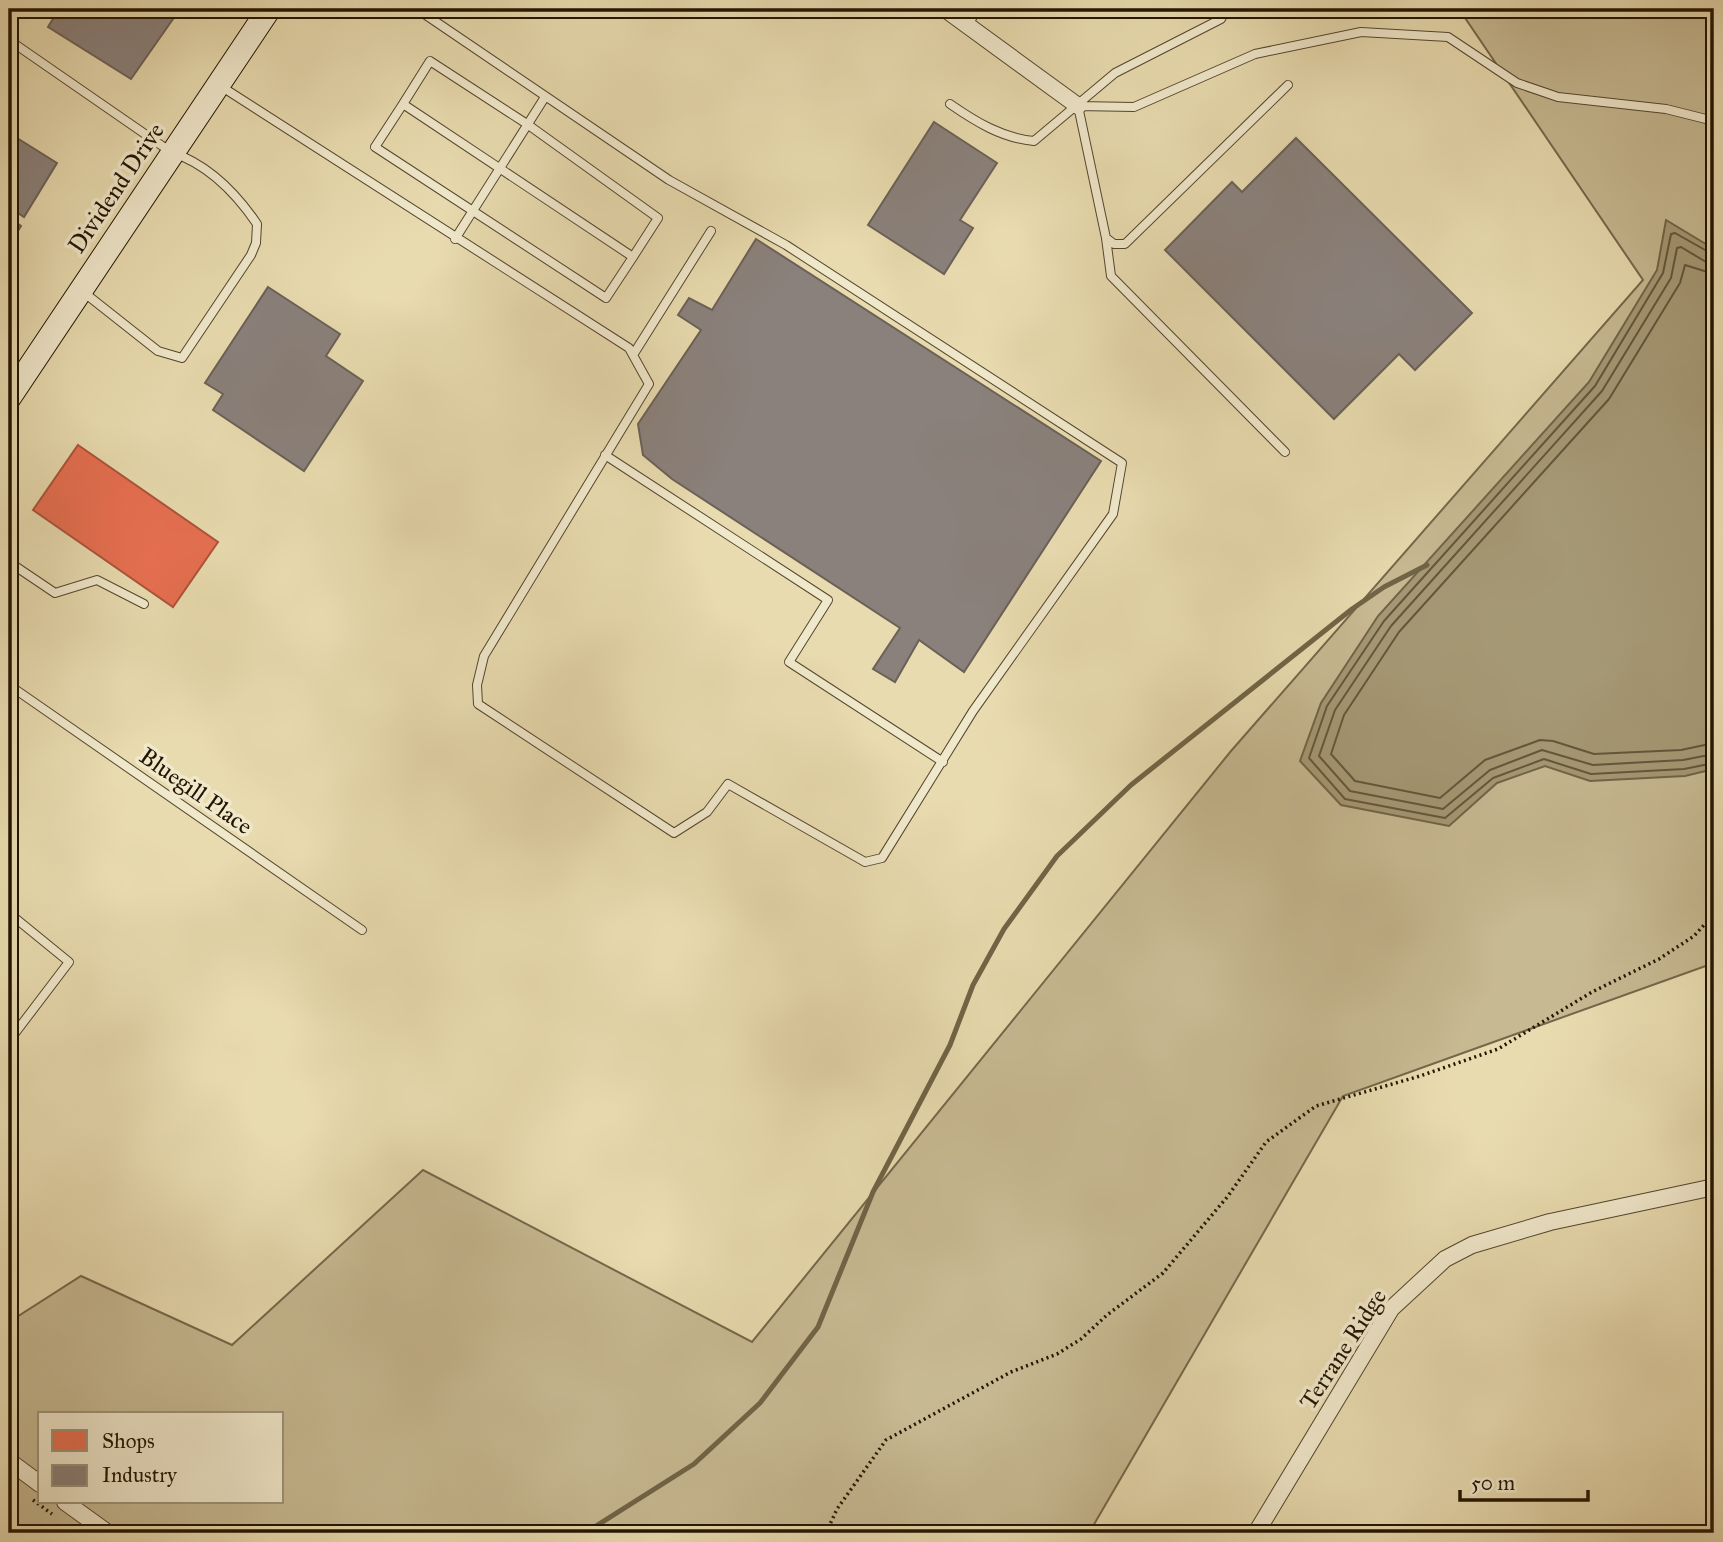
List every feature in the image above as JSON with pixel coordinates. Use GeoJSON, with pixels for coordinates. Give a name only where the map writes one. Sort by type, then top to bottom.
{"type":"FeatureCollection","features":[{"type":"Feature","properties":{"kind":"street","name":"Dividend Drive"},"geometry":{"type":"LineString","coordinates":[[9,398],[79,289],[269,9]]}},
{"type":"Feature","properties":{"kind":"street"},"geometry":{"type":"LineString","coordinates":[[946,9],[1078,106]]}},
{"type":"Feature","properties":{"kind":"street","name":"Terrane Ridge"},"geometry":{"type":"LineString","coordinates":[[1256,1533],[1391,1309],[1445,1259],[1472,1245],[1549,1222],[1714,1187]]}},
{"type":"Feature","properties":{"kind":"street"},"geometry":{"type":"LineString","coordinates":[[9,1461],[38,1483]]}},
{"type":"Feature","properties":{"kind":"street"},"geometry":{"type":"LineString","coordinates":[[68,1504],[108,1533]]}},
{"type":"Feature","properties":{"kind":"lane"},"geometry":{"type":"LineString","coordinates":[[219,85],[455,239],[629,348],[649,384],[484,656],[477,685],[478,704],[674,832],[707,812],[728,784],[865,862],[882,858],[980,701],[1113,514],[1122,463],[786,245],[669,180],[416,9]]}},
{"type":"Feature","properties":{"kind":"lane"},"geometry":{"type":"LineString","coordinates":[[968,24],[978,9]]}},
{"type":"Feature","properties":{"kind":"lane"},"geometry":{"type":"LineString","coordinates":[[950,104],[1012,139],[1034,141],[1115,73],[1221,19],[1226,9]]}},
{"type":"Feature","properties":{"kind":"lane"},"geometry":{"type":"LineString","coordinates":[[1078,106],[1134,107],[1255,54],[1361,32],[1448,37],[1517,83],[1558,97],[1666,109],[1714,121]]}},
{"type":"Feature","properties":{"kind":"lane"},"geometry":{"type":"LineString","coordinates":[[9,40],[172,152],[188,158],[224,184],[257,224],[256,243],[251,254],[182,358],[158,351],[79,289]]}},
{"type":"Feature","properties":{"kind":"lane"},"geometry":{"type":"LineString","coordinates":[[430,61],[527,124],[658,218],[606,298],[375,147],[430,61]]}},
{"type":"Feature","properties":{"kind":"lane"},"geometry":{"type":"LineString","coordinates":[[1105,238],[1114,244],[1125,244],[1288,85]]}},
{"type":"Feature","properties":{"kind":"lane"},"geometry":{"type":"LineString","coordinates":[[455,239],[545,97]]}},
{"type":"Feature","properties":{"kind":"lane"},"geometry":{"type":"LineString","coordinates":[[403,104],[633,257]]}},
{"type":"Feature","properties":{"kind":"lane"},"geometry":{"type":"LineString","coordinates":[[1078,106],[1111,276],[1285,452]]}},
{"type":"Feature","properties":{"kind":"lane"},"geometry":{"type":"LineString","coordinates":[[633,355],[711,231]]}},
{"type":"Feature","properties":{"kind":"lane"},"geometry":{"type":"LineString","coordinates":[[605,455],[828,600],[789,662],[943,762]]}},
{"type":"Feature","properties":{"kind":"lane"},"geometry":{"type":"LineString","coordinates":[[9,562],[55,593],[97,580],[144,604]]}},
{"type":"Feature","properties":{"kind":"lane","name":"Bluegill Place"},"geometry":{"type":"LineString","coordinates":[[9,685],[362,930]]}},
{"type":"Feature","properties":{"kind":"lane"},"geometry":{"type":"LineString","coordinates":[[9,913],[69,962],[9,1041]]}},
{"type":"Feature","properties":{"kind":"path"},"geometry":{"type":"LineString","coordinates":[[827,1533],[837,1509],[886,1440],[1011,1372],[1057,1354],[1081,1339],[1107,1315],[1163,1273],[1228,1196],[1266,1142],[1316,1106],[1420,1076],[1499,1049],[1592,992],[1659,960],[1694,936],[1714,914]]}},
{"type":"Feature","properties":{"kind":"path"},"geometry":{"type":"LineString","coordinates":[[29,1496],[38,1503]]}},
{"type":"Feature","properties":{"kind":"path"},"geometry":{"type":"LineString","coordinates":[[40,1504],[58,1518]]}},
{"type":"Feature","properties":{"kind":"shaded area"},"geometry":{"type":"Polygon","coordinates":[[[1459,9],[1714,9],[1714,963],[1343,1096],[1089,1533],[9,1533],[9,1322],[81,1276],[232,1345],[423,1170],[752,1342],[1231,751],[1643,280],[1459,9]]]}},
{"type":"Feature","properties":{"kind":"water"},"geometry":{"type":"Polygon","coordinates":[[[1666,220],[1714,249],[1714,769],[1685,776],[1590,781],[1545,766],[1497,783],[1449,826],[1341,805],[1300,761],[1321,703],[1378,616],[1589,382],[1657,270],[1666,220]]]}},
{"type":"Feature","properties":{"kind":"building: Shops"},"geometry":{"type":"Polygon","coordinates":[[[78,445],[218,542],[173,607],[33,510],[78,445]]]}},
{"type":"Feature","properties":{"kind":"building: Industry"},"geometry":{"type":"Polygon","coordinates":[[[59,9],[180,9],[131,79],[48,27],[59,9]]]}},
{"type":"Feature","properties":{"kind":"building: Industry"},"geometry":{"type":"Polygon","coordinates":[[[934,122],[997,163],[960,220],[973,228],[944,274],[868,225],[934,122]]]}},
{"type":"Feature","properties":{"kind":"building: Industry"},"geometry":{"type":"Polygon","coordinates":[[[9,133],[57,163],[24,217],[9,207],[9,133]]]}},
{"type":"Feature","properties":{"kind":"building: Industry"},"geometry":{"type":"Polygon","coordinates":[[[1296,138],[1472,313],[1415,370],[1399,354],[1334,419],[1165,250],[1232,182],[1242,192],[1296,138]]]}},
{"type":"Feature","properties":{"kind":"building: Industry"},"geometry":{"type":"Polygon","coordinates":[[[9,217],[21,226],[9,245],[9,217]]]}},
{"type":"Feature","properties":{"kind":"building: Industry"},"geometry":{"type":"Polygon","coordinates":[[[756,239],[1101,461],[964,672],[919,640],[895,682],[873,669],[900,628],[672,479],[643,455],[638,424],[701,330],[678,315],[689,298],[712,310],[756,239]]]}},
{"type":"Feature","properties":{"kind":"building: Industry"},"geometry":{"type":"Polygon","coordinates":[[[268,287],[340,334],[326,356],[363,381],[304,471],[213,410],[223,394],[205,383],[268,287]]]}},
{"type":"Feature","properties":{"kind":"waterway"},"geometry":{"type":"LineString","coordinates":[[585,1533],[694,1464],[760,1403],[818,1327],[873,1192],[950,1045],[973,985],[1004,929],[1057,856],[1131,785],[1352,609],[1384,587],[1427,565]]}}]}
